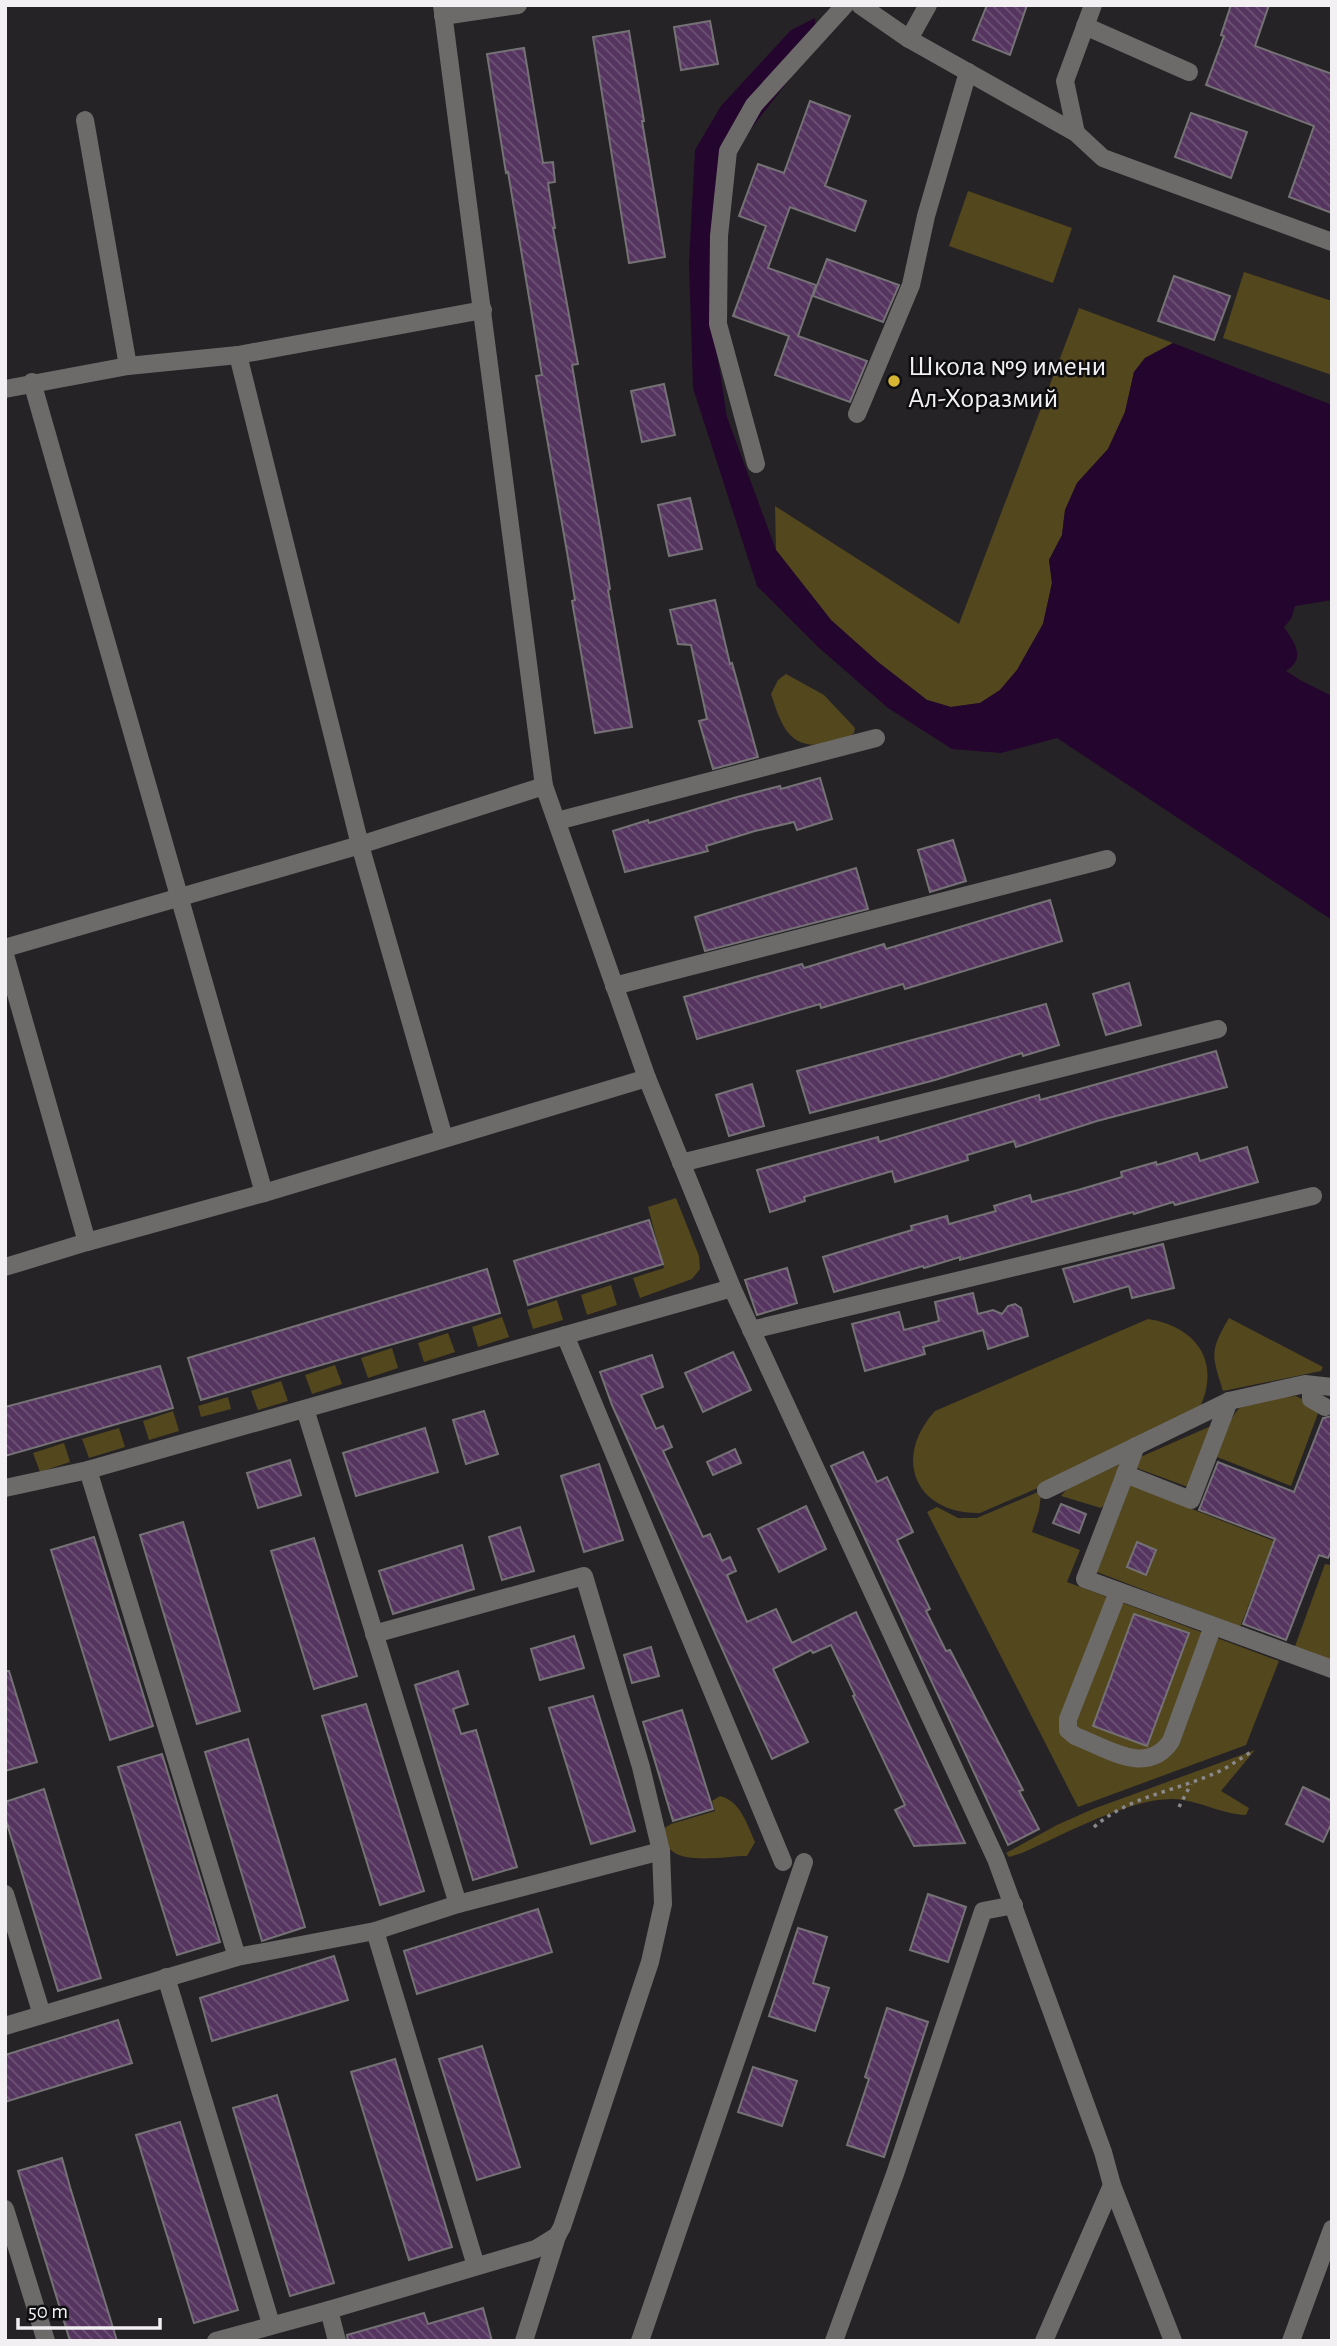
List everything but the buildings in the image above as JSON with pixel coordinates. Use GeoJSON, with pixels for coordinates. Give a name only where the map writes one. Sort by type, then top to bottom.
{"type":"FeatureCollection","features":[{"type":"Feature","properties":{"kind":"street"},"geometry":{"type":"LineString","coordinates":[[518,5],[442,11],[544,786],[647,1078],[732,1288],[996,1859],[1103,2152],[1112,2185],[1173,2341]]}},
{"type":"Feature","properties":{"kind":"street"},"geometry":{"type":"LineString","coordinates":[[756,464],[718,324],[719,236],[728,151],[754,105],[845,5]]}},
{"type":"Feature","properties":{"kind":"street"},"geometry":{"type":"LineString","coordinates":[[860,5],[909,38],[1076,133],[1103,158],[1332,242]]}},
{"type":"Feature","properties":{"kind":"street"},"geometry":{"type":"LineString","coordinates":[[909,38],[928,5]]}},
{"type":"Feature","properties":{"kind":"street"},"geometry":{"type":"LineString","coordinates":[[1076,133],[1065,81],[1093,5]]}},
{"type":"Feature","properties":{"kind":"street"},"geometry":{"type":"LineString","coordinates":[[1085,26],[1189,72]]}},
{"type":"Feature","properties":{"kind":"street"},"geometry":{"type":"LineString","coordinates":[[857,414],[911,285],[926,216],[968,72]]}},
{"type":"Feature","properties":{"kind":"street"},"geometry":{"type":"LineString","coordinates":[[85,120],[128,366]]}},
{"type":"Feature","properties":{"kind":"street"},"geometry":{"type":"LineString","coordinates":[[5,388],[128,366],[238,355],[483,310]]}},
{"type":"Feature","properties":{"kind":"street"},"geometry":{"type":"LineString","coordinates":[[238,355],[360,845],[444,1139]]}},
{"type":"Feature","properties":{"kind":"street"},"geometry":{"type":"LineString","coordinates":[[32,382],[264,1193]]}},
{"type":"Feature","properties":{"kind":"street"},"geometry":{"type":"LineString","coordinates":[[557,821],[876,738]]}},
{"type":"Feature","properties":{"kind":"street"},"geometry":{"type":"LineString","coordinates":[[5,948],[360,845],[544,786]]}},
{"type":"Feature","properties":{"kind":"street"},"geometry":{"type":"LineString","coordinates":[[614,986],[1107,859]]}},
{"type":"Feature","properties":{"kind":"street"},"geometry":{"type":"LineString","coordinates":[[5,955],[87,1242]]}},
{"type":"Feature","properties":{"kind":"street"},"geometry":{"type":"LineString","coordinates":[[681,1163],[1218,1029]]}},
{"type":"Feature","properties":{"kind":"street"},"geometry":{"type":"LineString","coordinates":[[5,1267],[264,1193],[647,1078]]}},
{"type":"Feature","properties":{"kind":"street"},"geometry":{"type":"LineString","coordinates":[[751,1330],[1313,1196]]}},
{"type":"Feature","properties":{"kind":"street"},"geometry":{"type":"LineString","coordinates":[[5,1488],[88,1470],[732,1288]]}},
{"type":"Feature","properties":{"kind":"street"},"geometry":{"type":"LineString","coordinates":[[565,1335],[783,1862]]}},
{"type":"Feature","properties":{"kind":"street"},"geometry":{"type":"LineString","coordinates":[[1046,1490],[1229,1401],[1311,1385],[1332,1387]]}},
{"type":"Feature","properties":{"kind":"street"},"geometry":{"type":"LineString","coordinates":[[1311,1385],[1311,1399],[1325,1407]]}},
{"type":"Feature","properties":{"kind":"street"},"geometry":{"type":"LineString","coordinates":[[1125,1474],[1191,1500],[1229,1401]]}},
{"type":"Feature","properties":{"kind":"street"},"geometry":{"type":"LineString","coordinates":[[305,1409],[458,1904]]}},
{"type":"Feature","properties":{"kind":"street"},"geometry":{"type":"LineString","coordinates":[[1136,1446],[1084,1579],[1332,1670]]}},
{"type":"Feature","properties":{"kind":"street"},"geometry":{"type":"LineString","coordinates":[[88,1470],[237,1957]]}},
{"type":"Feature","properties":{"kind":"street"},"geometry":{"type":"LineString","coordinates":[[374,1634],[584,1576],[641,1767],[661,1852],[663,1904],[650,1962],[524,2341]]}},
{"type":"Feature","properties":{"kind":"street"},"geometry":{"type":"LineString","coordinates":[[1118,1592],[1068,1719],[1068,1730],[1138,1760],[1151,1759],[1163,1753],[1171,1741],[1213,1626]]}},
{"type":"Feature","properties":{"kind":"street"},"geometry":{"type":"LineString","coordinates":[[5,2026],[237,1957],[375,1931],[458,1904],[661,1852]]}},
{"type":"Feature","properties":{"kind":"street"},"geometry":{"type":"LineString","coordinates":[[640,2341],[804,1862]]}},
{"type":"Feature","properties":{"kind":"street"},"geometry":{"type":"LineString","coordinates":[[5,1894],[42,2015]]}},
{"type":"Feature","properties":{"kind":"street"},"geometry":{"type":"LineString","coordinates":[[834,2341],[895,2174],[983,1911],[1014,1905]]}},
{"type":"Feature","properties":{"kind":"street"},"geometry":{"type":"LineString","coordinates":[[375,1931],[476,2266]]}},
{"type":"Feature","properties":{"kind":"street"},"geometry":{"type":"LineString","coordinates":[[166,1978],[271,2324]]}},
{"type":"Feature","properties":{"kind":"street"},"geometry":{"type":"LineString","coordinates":[[1044,2341],[1112,2185]]}},
{"type":"Feature","properties":{"kind":"street"},"geometry":{"type":"LineString","coordinates":[[5,2209],[46,2341]]}},
{"type":"Feature","properties":{"kind":"street"},"geometry":{"type":"LineString","coordinates":[[1291,2341],[1332,2229]]}},
{"type":"Feature","properties":{"kind":"street"},"geometry":{"type":"LineString","coordinates":[[216,2341],[536,2249],[557,2236]]}},
{"type":"Feature","properties":{"kind":"street"},"geometry":{"type":"LineString","coordinates":[[329,2310],[337,2341]]}},
{"type":"Feature","properties":{"kind":"path"},"geometry":{"type":"LineString","coordinates":[[1094,1828],[1108,1815],[1133,1802],[1214,1774],[1251,1752]]}},
{"type":"Feature","properties":{"kind":"path"},"geometry":{"type":"LineString","coordinates":[[1179,1807],[1191,1783]]}},
{"type":"Feature","properties":{"kind":"shaded area"},"geometry":{"type":"Polygon","coordinates":[[[815,18],[816,32],[788,81],[740,143],[714,212],[710,309],[727,417],[776,550],[831,620],[878,662],[927,700],[951,707],[980,703],[1000,690],[1017,670],[1043,624],[1052,583],[1049,560],[1062,535],[1065,510],[1077,483],[1108,449],[1125,412],[1134,372],[1145,358],[1173,343],[1332,405],[1332,600],[1295,606],[1291,619],[1284,627],[1297,650],[1296,661],[1286,671],[1332,696],[1332,920],[1057,738],[1001,753],[952,749],[888,708],[817,646],[757,586],[693,388],[689,263],[695,150],[721,106],[791,30],[815,18]]]}},
{"type":"Feature","properties":{"kind":"shaded area"},"geometry":{"type":"Polygon","coordinates":[[[968,191],[1072,228],[1053,283],[949,246],[968,191]]]}},
{"type":"Feature","properties":{"kind":"shaded area"},"geometry":{"type":"Polygon","coordinates":[[[1244,272],[1332,301],[1332,375],[1223,338],[1244,272]]]}},
{"type":"Feature","properties":{"kind":"shaded area"},"geometry":{"type":"Polygon","coordinates":[[[1079,308],[1173,343],[1145,358],[1134,372],[1125,412],[1108,449],[1077,483],[1065,510],[1062,535],[1049,560],[1052,583],[1043,624],[1017,670],[1000,690],[980,703],[951,707],[927,700],[878,662],[831,620],[776,550],[775,506],[959,624],[1079,308]]]}},
{"type":"Feature","properties":{"kind":"shaded area"},"geometry":{"type":"Polygon","coordinates":[[[786,674],[824,695],[855,728],[854,733],[838,741],[815,745],[795,739],[783,725],[771,694],[778,680],[786,674]]]}},
{"type":"Feature","properties":{"kind":"shaded area"},"geometry":{"type":"Polygon","coordinates":[[[676,1198],[699,1256],[700,1269],[692,1279],[640,1298],[633,1278],[664,1268],[648,1207],[676,1198]]]}},
{"type":"Feature","properties":{"kind":"shaded area"},"geometry":{"type":"Polygon","coordinates":[[[611,1285],[617,1305],[587,1315],[581,1295],[611,1285]]]}},
{"type":"Feature","properties":{"kind":"shaded area"},"geometry":{"type":"Polygon","coordinates":[[[557,1300],[563,1320],[533,1329],[527,1310],[557,1300]]]}},
{"type":"Feature","properties":{"kind":"shaded area"},"geometry":{"type":"Polygon","coordinates":[[[502,1317],[509,1337],[478,1347],[472,1327],[502,1317]]]}},
{"type":"Feature","properties":{"kind":"shaded area"},"geometry":{"type":"Polygon","coordinates":[[[1229,1318],[1323,1367],[1321,1371],[1223,1391],[1214,1354],[1229,1318]]]}},
{"type":"Feature","properties":{"kind":"shaded area"},"geometry":{"type":"Polygon","coordinates":[[[1148,1319],[1168,1324],[1183,1332],[1203,1355],[1207,1386],[1202,1403],[1192,1421],[980,1513],[958,1511],[940,1504],[926,1494],[917,1480],[913,1464],[915,1447],[922,1429],[935,1411],[1148,1319]]]}},
{"type":"Feature","properties":{"kind":"shaded area"},"geometry":{"type":"Polygon","coordinates":[[[448,1333],[455,1352],[424,1362],[418,1343],[448,1333]]]}},
{"type":"Feature","properties":{"kind":"shaded area"},"geometry":{"type":"Polygon","coordinates":[[[392,1348],[398,1368],[368,1378],[361,1358],[392,1348]]]}},
{"type":"Feature","properties":{"kind":"shaded area"},"geometry":{"type":"Polygon","coordinates":[[[335,1365],[342,1384],[312,1394],[305,1375],[335,1365]]]}},
{"type":"Feature","properties":{"kind":"shaded area"},"geometry":{"type":"Polygon","coordinates":[[[281,1381],[288,1401],[258,1410],[251,1391],[281,1381]]]}},
{"type":"Feature","properties":{"kind":"shaded area"},"geometry":{"type":"Polygon","coordinates":[[[1296,1396],[1320,1408],[1291,1486],[1217,1457],[1230,1423],[1241,1407],[1260,1400],[1296,1396]]]}},
{"type":"Feature","properties":{"kind":"shaded area"},"geometry":{"type":"Polygon","coordinates":[[[228,1397],[231,1409],[201,1417],[198,1406],[228,1397]]]}},
{"type":"Feature","properties":{"kind":"shaded area"},"geometry":{"type":"Polygon","coordinates":[[[173,1411],[179,1431],[149,1440],[143,1421],[173,1411]]]}},
{"type":"Feature","properties":{"kind":"shaded area"},"geometry":{"type":"Polygon","coordinates":[[[1211,1426],[1188,1487],[1134,1467],[1138,1458],[1211,1426]]]}},
{"type":"Feature","properties":{"kind":"shaded area"},"geometry":{"type":"Polygon","coordinates":[[[119,1428],[125,1447],[89,1458],[82,1439],[119,1428]]]}},
{"type":"Feature","properties":{"kind":"shaded area"},"geometry":{"type":"Polygon","coordinates":[[[64,1443],[70,1462],[40,1472],[33,1453],[64,1443]]]}},
{"type":"Feature","properties":{"kind":"shaded area"},"geometry":{"type":"Polygon","coordinates":[[[1122,1463],[1108,1501],[1101,1508],[1061,1496],[1067,1489],[1122,1463]]]}},
{"type":"Feature","properties":{"kind":"shaded area"},"geometry":{"type":"Polygon","coordinates":[[[1130,1485],[1274,1541],[1240,1627],[1097,1572],[1130,1485]]]}},
{"type":"Feature","properties":{"kind":"shaded area"},"geometry":{"type":"Polygon","coordinates":[[[1038,1492],[1041,1495],[1039,1510],[1032,1532],[1080,1550],[1067,1582],[1279,1661],[1246,1745],[1078,1807],[927,1512],[937,1507],[958,1518],[977,1518],[1038,1492]]]}},
{"type":"Feature","properties":{"kind":"shaded area"},"geometry":{"type":"Polygon","coordinates":[[[1332,1562],[1332,1662],[1294,1649],[1325,1564],[1330,1565],[1332,1562]]]}},
{"type":"Feature","properties":{"kind":"shaded area"},"geometry":{"type":"Polygon","coordinates":[[[1255,1750],[1221,1791],[1249,1808],[1246,1815],[1183,1800],[1156,1800],[1117,1811],[1022,1853],[1009,1857],[1006,1853],[1093,1809],[1255,1750]]]}},
{"type":"Feature","properties":{"kind":"shaded area"},"geometry":{"type":"Polygon","coordinates":[[[720,1796],[733,1803],[746,1821],[755,1842],[747,1856],[690,1858],[672,1851],[666,1842],[663,1829],[671,1824],[715,1811],[712,1801],[720,1796]]]}},
{"type":"Feature","properties":{"kind":"place","name":"Школа №9 имени Ал-Хоразмий"},"geometry":{"type":"Point","coordinates":[894,381]}}]}
